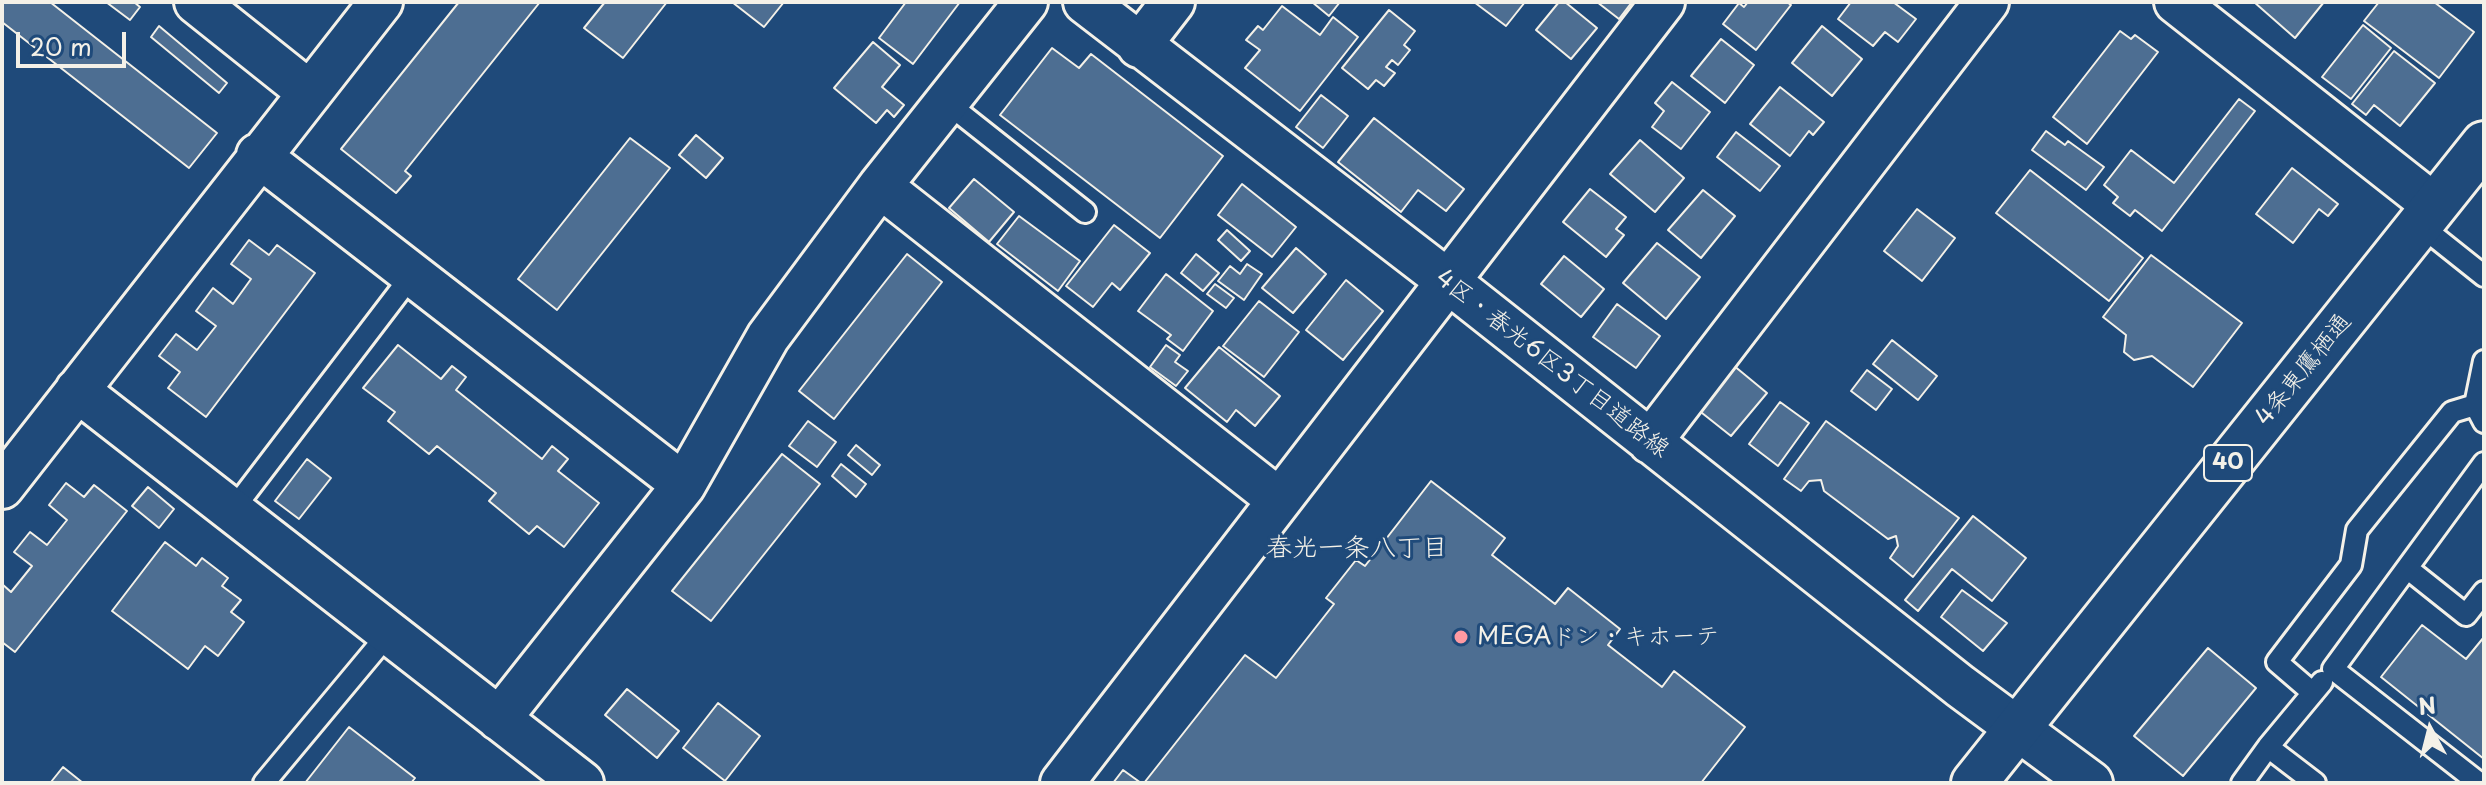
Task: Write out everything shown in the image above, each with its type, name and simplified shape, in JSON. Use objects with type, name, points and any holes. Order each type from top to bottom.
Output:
[{"type":"highway","name":"4条東鷹栖通","points":[[1974,783],[2484,144]]},
{"type":"street","points":[[196,2],[310,93]]},
{"type":"street","points":[[2,487],[258,155],[381,2]]},
{"type":"street","points":[[499,719],[684,485],[768,337],[880,186],[1026,2]]},
{"type":"street","name":"4区・春光6区3丁目道路線","points":[[1085,2],[2091,783]]},
{"type":"street","points":[[1139,46],[1173,2]]},
{"type":"street","points":[[1062,783],[1663,2]]},
{"type":"street","points":[[1650,442],[1987,2]]},
{"type":"street","points":[[2176,2],[2428,215]]},
{"type":"street","points":[[258,155],[684,485]]},
{"type":"street","points":[[880,186],[1279,500]]},
{"type":"street","points":[[77,390],[582,783]]},
{"type":"lane","points":[[946,102],[1085,212]]},
{"type":"lane","points":[[2428,215],[2484,276]]},
{"type":"lane","points":[[232,511],[412,275]]},
{"type":"lane","points":[[2313,693],[2277,662],[2351,565],[2357,530],[2452,412],[2480,413],[2484,361]]},
{"type":"lane","points":[[2242,783],[2333,669],[2484,463]]},
{"type":"lane","points":[[2407,568],[2466,615],[2484,592]]},
{"type":"lane","points":[[264,783],[389,633]]},
{"type":"lane","points":[[2333,669],[2479,783]]},
{"type":"lane","points":[[2268,747],[2315,783]]},
{"type":"building","points":[[2,2],[50,2],[217,133],[189,168],[2,22]]},
{"type":"building","points":[[106,2],[134,2],[140,7],[130,20]]},
{"type":"building","points":[[459,2],[540,2],[405,171],[411,176],[396,193],[341,149]]},
{"type":"building","points":[[605,2],[667,2],[623,58],[584,28]]},
{"type":"building","points":[[732,2],[784,2],[764,27]]},
{"type":"building","points":[[906,2],[960,2],[913,64],[879,38]]},
{"type":"building","points":[[1312,2],[1340,2],[1329,16]]},
{"type":"building","points":[[1474,2],[1525,2],[1506,26]]},
{"type":"building","points":[[1559,2],[1565,2],[1597,28],[1571,59],[1536,30]]},
{"type":"building","points":[[1597,2],[1632,2],[1619,19]]},
{"type":"building","points":[[1748,2],[1787,2],[1791,5],[1756,50],[1723,24],[1739,3],[1744,7]]},
{"type":"building","points":[[1851,2],[1893,2],[1916,19],[1898,42],[1885,32],[1873,46],[1838,19]]},
{"type":"building","points":[[2254,2],[2324,2],[2295,38]]},
{"type":"building","points":[[2379,2],[2434,2],[2474,32],[2439,78],[2364,21]]},
{"type":"building","points":[[1282,6],[1320,35],[1333,17],[1358,37],[1300,111],[1245,68],[1260,50],[1246,40],[1258,26],[1263,30]]},
{"type":"building","points":[[1389,10],[1415,31],[1404,45],[1410,50],[1398,65],[1392,60],[1386,67],[1395,73],[1384,86],[1376,80],[1368,89],[1342,68]]},
{"type":"building","points":[[2363,25],[2391,48],[2351,99],[2322,77]]},
{"type":"building","points":[[159,26],[227,83],[219,93],[151,37]]},
{"type":"building","points":[[1822,26],[1862,59],[1832,96],[1792,63]]},
{"type":"building","points":[[2120,31],[2131,39],[2135,35],[2158,52],[2087,144],[2053,117]]},
{"type":"building","points":[[1721,39],[1754,65],[1725,103],[1691,76]]},
{"type":"building","points":[[873,42],[900,65],[882,87],[904,105],[894,117],[887,110],[876,123],[834,88]]},
{"type":"building","points":[[1052,48],[1079,68],[1091,54],[1223,156],[1160,238],[1000,115]]},
{"type":"building","points":[[2394,51],[2435,83],[2400,126],[2374,105],[2366,115],[2352,104]]},
{"type":"building","points":[[1672,82],[1710,112],[1681,149],[1652,127],[1664,111],[1655,103]]},
{"type":"building","points":[[1780,87],[1824,122],[1813,135],[1809,131],[1790,156],[1750,124]]},
{"type":"building","points":[[1321,95],[1348,116],[1323,148],[1296,127]]},
{"type":"building","points":[[2239,99],[2255,111],[2162,231],[2135,210],[2130,216],[2113,203],[2118,197],[2104,185],[2131,150],[2174,183]]},
{"type":"building","points":[[1374,118],[1464,189],[1446,211],[1418,190],[1401,212],[1338,162]]},
{"type":"building","points":[[2046,131],[2065,145],[2068,141],[2104,167],[2086,190],[2032,150]]},
{"type":"building","points":[[1736,132],[1780,166],[1760,191],[1717,157]]},
{"type":"building","points":[[696,135],[723,158],[706,178],[679,155]]},
{"type":"building","points":[[630,138],[670,168],[557,310],[518,279]]},
{"type":"building","points":[[1640,140],[1684,178],[1655,212],[1610,174]]},
{"type":"building","points":[[2292,168],[2338,204],[2328,216],[2319,209],[2293,243],[2256,214]]},
{"type":"building","points":[[2030,170],[2143,258],[2109,301],[1996,213]]},
{"type":"building","points":[[974,179],[1014,212],[989,242],[949,208]]},
{"type":"building","points":[[1242,184],[1296,227],[1272,257],[1218,215]]},
{"type":"building","points":[[1590,189],[1626,217],[1616,229],[1624,235],[1606,257],[1563,222]]},
{"type":"building","points":[[1703,190],[1735,216],[1701,258],[1668,230]]},
{"type":"building","points":[[1917,209],[1955,238],[1922,281],[1884,251]]},
{"type":"building","points":[[1019,216],[1080,261],[1058,291],[997,244]]},
{"type":"building","points":[[1114,225],[1150,253],[1120,290],[1112,283],[1093,307],[1066,286]]},
{"type":"building","points":[[1227,230],[1250,251],[1241,261],[1218,240]]},
{"type":"building","points":[[249,240],[269,255],[277,245],[315,273],[206,417],[168,388],[180,372],[159,356],[176,334],[197,350],[216,326],[196,311],[213,288],[233,304],[251,279],[231,264]]},
{"type":"building","points":[[1657,243],[1700,277],[1666,319],[1623,283]]},
{"type":"building","points":[[1296,248],[1326,274],[1293,313],[1262,288]]},
{"type":"building","points":[[907,254],[942,282],[834,419],[799,391]]},
{"type":"building","points":[[1196,254],[1219,273],[1203,291],[1181,273]]},
{"type":"building","points":[[2151,255],[2242,323],[2193,387],[2152,356],[2134,360],[2124,352],[2126,335],[2103,317]]},
{"type":"building","points":[[1564,256],[1604,289],[1581,317],[1541,284]]},
{"type":"building","points":[[1247,264],[1262,274],[1244,300],[1218,281],[1230,266],[1240,274]]},
{"type":"building","points":[[1166,274],[1213,311],[1183,351],[1167,339],[1171,335],[1138,311]]},
{"type":"building","points":[[1346,280],[1383,311],[1343,360],[1306,330]]},
{"type":"building","points":[[1215,284],[1234,298],[1226,308],[1207,294]]},
{"type":"building","points":[[1259,301],[1299,332],[1264,377],[1223,346]]},
{"type":"building","points":[[1617,304],[1660,336],[1636,368],[1593,337]]},
{"type":"building","points":[[1892,340],[1937,376],[1918,400],[1873,364]]},
{"type":"building","points":[[398,345],[441,379],[452,366],[466,377],[456,390],[542,459],[552,446],[568,459],[558,471],[599,503],[564,547],[537,526],[529,534],[489,501],[496,493],[437,446],[429,454],[388,421],[395,412],[363,388]]},
{"type":"building","points":[[1166,345],[1180,355],[1175,362],[1188,371],[1176,386],[1150,367]]},
{"type":"building","points":[[1219,347],[1280,396],[1255,426],[1236,410],[1227,422],[1185,388]]},
{"type":"building","points":[[1733,365],[1767,393],[1731,436],[1697,409]]},
{"type":"building","points":[[1867,370],[1892,389],[1876,410],[1851,391]]},
{"type":"building","points":[[1780,402],[1809,423],[1778,466],[1749,444]]},
{"type":"building","points":[[808,421],[836,442],[817,467],[789,446]]},
{"type":"building","points":[[1826,421],[1959,518],[1913,577],[1890,558],[1898,546],[1896,536],[1888,539],[1824,491],[1821,480],[1809,481],[1801,491],[1784,479]]},
{"type":"building","points":[[856,445],[880,465],[872,475],[848,455]]},
{"type":"building","points":[[782,454],[820,484],[711,621],[672,591]]},
{"type":"building","points":[[307,459],[331,478],[299,519],[275,501]]},
{"type":"building","points":[[841,464],[866,484],[856,497],[832,476]]},
{"type":"building","name":"MEGAドン・キホーテ","points":[[1431,481],[1505,538],[1492,555],[1555,604],[1568,588],[1620,629],[1608,645],[1662,687],[1674,671],[1745,727],[1701,783],[1144,783],[1245,655],[1276,678],[1334,604],[1326,598],[1356,560],[1365,566]]},
{"type":"building","points":[[66,483],[84,497],[94,485],[127,511],[15,652],[2,642],[2,584],[11,592],[32,566],[14,552],[30,532],[47,545],[67,520],[49,505]]},
{"type":"building","points":[[148,487],[174,509],[159,528],[132,506]]},
{"type":"building","points":[[1973,516],[2026,558],[1992,601],[1952,569],[1918,611],[1905,600]]},
{"type":"building","points":[[165,542],[196,566],[202,558],[228,578],[222,586],[241,600],[231,612],[244,622],[218,656],[205,646],[188,669],[112,611]]},
{"type":"building","points":[[1962,590],[2007,623],[1983,651],[1941,617]]},
{"type":"building","points":[[2422,625],[2466,659],[2484,637],[2484,759],[2381,677]]},
{"type":"building","points":[[2208,648],[2256,688],[2183,776],[2134,736]]},
{"type":"building","points":[[627,689],[679,731],[657,758],[605,715]]},
{"type":"building","points":[[718,703],[760,736],[725,781],[683,748]]},
{"type":"building","points":[[349,727],[415,778],[411,783],[305,783]]},
{"type":"building","points":[[63,767],[83,783],[51,782]]},
{"type":"building","points":[[1123,770],[1141,783],[1113,783]]},
{"type":"place","name":"MEGAドン・キホーテ","points":[[1461,637]]},
{"type":"district","name":"春光一条八丁目","points":[[1357,549]]}]
